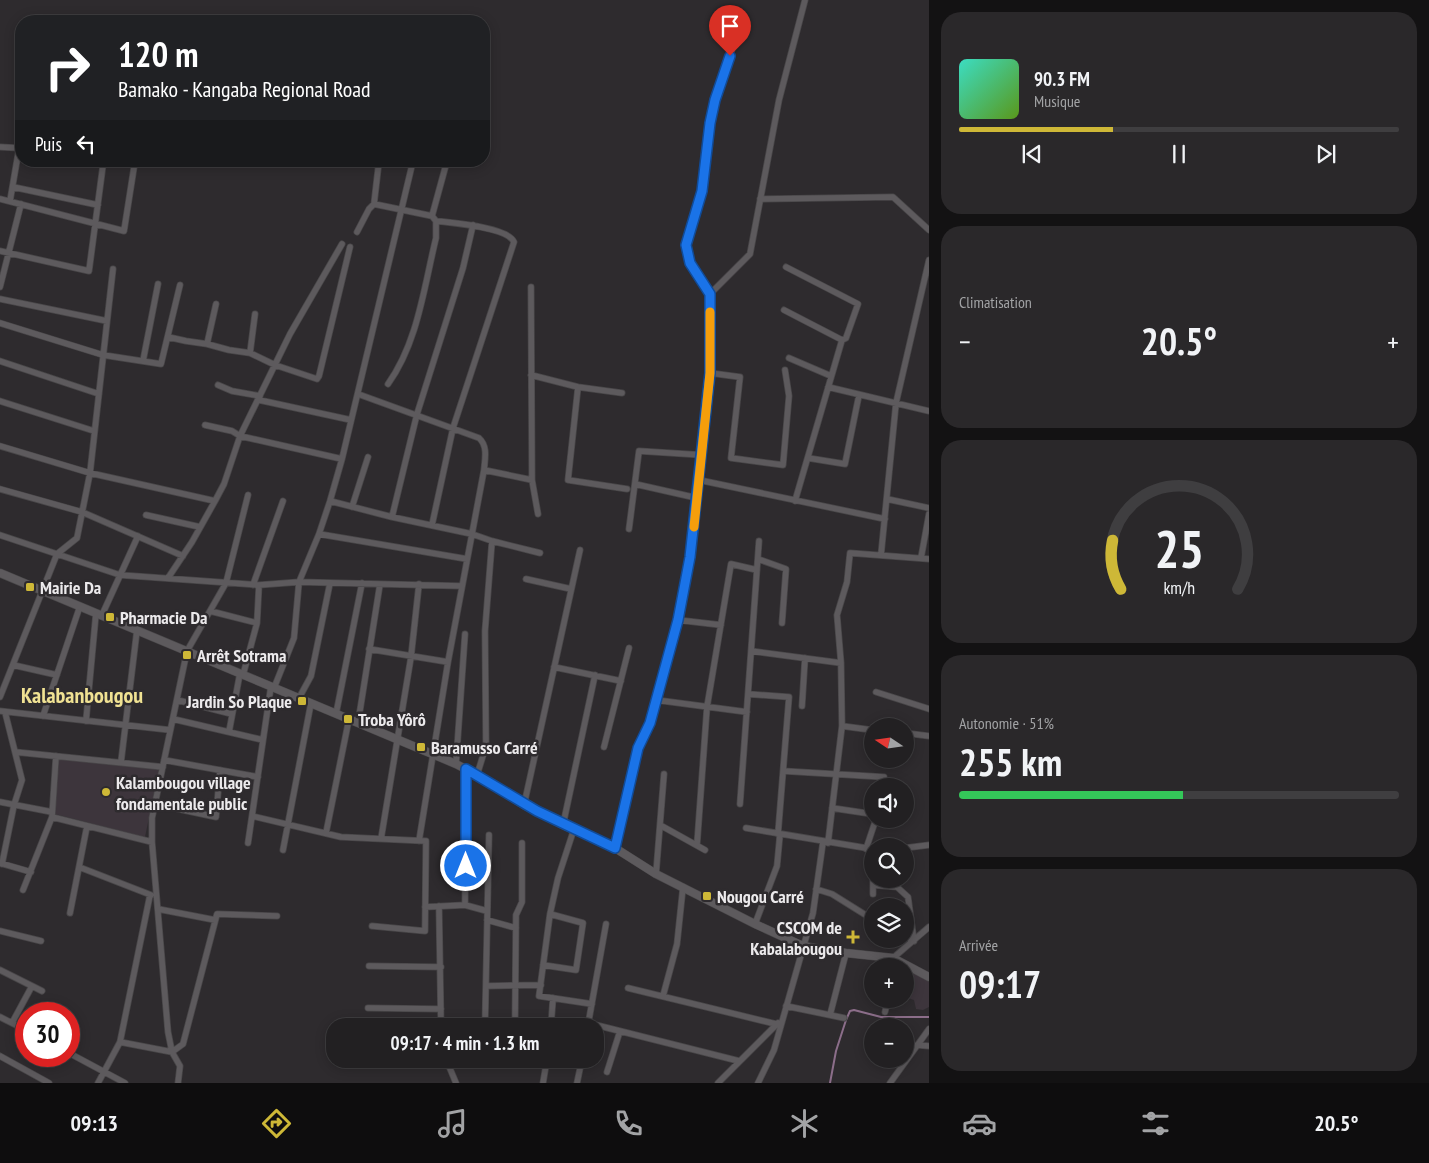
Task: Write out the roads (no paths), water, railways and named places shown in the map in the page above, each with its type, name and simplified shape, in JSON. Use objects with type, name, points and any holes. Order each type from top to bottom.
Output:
[{"type":"street","points":[[710,294],[750,254],[778,100],[805,0]]},
{"type":"street","points":[[615,848],[638,748],[650,723],[678,620],[690,557],[710,373],[710,294],[690,263],[686,245],[702,191],[710,123],[715,100],[741,17]]},
{"type":"street","points":[[0,147],[15,148]]},
{"type":"street","points":[[10,201],[16,167]]},
{"type":"street","points":[[0,251],[89,271],[103,167]]},
{"type":"street","points":[[0,199],[124,230],[134,167]]},
{"type":"street","points":[[357,232],[369,209],[374,204],[378,167]]},
{"type":"street","points":[[248,843],[272,687],[294,638],[298,582],[319,534],[342,459],[411,167]]},
{"type":"street","points":[[388,384],[399,369],[412,339],[436,238],[434,219],[446,167]]},
{"type":"street","points":[[13,187],[98,205]]},
{"type":"street","points":[[760,199],[893,197],[929,230]]},
{"type":"street","points":[[0,287],[22,204]]},
{"type":"street","points":[[374,204],[434,219],[473,225],[511,237],[514,242],[453,428],[432,525]]},
{"type":"street","points":[[392,517],[417,414],[463,268],[473,225]]},
{"type":"street","points":[[168,578],[200,528],[224,484],[240,436],[298,318],[342,244]]},
{"type":"street","points":[[168,336],[250,353],[275,365],[317,379],[320,376],[350,247]]},
{"type":"street","points":[[881,555],[896,403],[929,260]]},
{"type":"street","points":[[786,267],[858,304],[846,338],[842,340],[795,500]]},
{"type":"street","points":[[0,697],[57,554],[77,538],[90,472],[113,269]]},
{"type":"street","points":[[143,361],[158,284]]},
{"type":"street","points":[[0,323],[103,355],[162,364],[180,285]]},
{"type":"street","points":[[531,287],[532,480],[538,514]]},
{"type":"street","points":[[0,299],[107,321]]},
{"type":"street","points":[[207,344],[216,304]]},
{"type":"street","points":[[784,310],[842,340]]},
{"type":"street","points":[[250,353],[255,314]]},
{"type":"street","points":[[789,358],[831,376]]},
{"type":"street","points":[[0,361],[99,394]]},
{"type":"street","points":[[710,373],[740,377],[731,458],[783,465],[789,396],[785,370]]},
{"type":"street","points":[[531,375],[578,387],[622,393]]},
{"type":"street","points":[[218,385],[232,391],[351,420]]},
{"type":"street","points":[[578,387],[568,480],[627,489]]},
{"type":"street","points":[[828,387],[929,411]]},
{"type":"street","points":[[358,394],[479,438],[484,442],[486,449],[484,470],[448,662],[419,841]]},
{"type":"street","points":[[808,458],[845,464],[859,395]]},
{"type":"street","points":[[0,401],[94,431]]},
{"type":"street","points":[[205,425],[240,436],[342,459]]},
{"type":"street","points":[[0,446],[90,472],[215,501]]},
{"type":"street","points":[[629,529],[639,451],[702,456]]},
{"type":"street","points":[[352,507],[368,457]]},
{"type":"street","points":[[484,470],[532,480]]},
{"type":"street","points":[[698,480],[885,519]]},
{"type":"street","points":[[635,484],[697,498]]},
{"type":"street","points":[[0,489],[82,512],[183,556]]},
{"type":"street","points":[[178,1083],[180,1066],[172,1052],[168,1032],[152,842],[152,818],[187,651],[226,583],[248,495]]},
{"type":"street","points":[[887,499],[929,508]]},
{"type":"street","points":[[229,732],[242,674],[257,623],[256,585],[283,501]]},
{"type":"street","points":[[330,501],[392,517],[472,534],[540,553]]},
{"type":"street","points":[[921,558],[929,514]]},
{"type":"street","points":[[146,515],[200,528]]},
{"type":"street","points":[[319,534],[467,559]]},
{"type":"street","points":[[0,535],[120,575],[256,585],[330,582],[462,586]]},
{"type":"street","points":[[86,721],[99,614],[138,536]]},
{"type":"street","points":[[477,775],[486,746],[485,631],[492,541]]},
{"type":"street","points":[[740,804],[759,541]]},
{"type":"street","points":[[524,804],[580,550]]},
{"type":"street","points":[[758,1083],[774,1050],[779,1023],[786,1006],[812,913],[832,808],[842,726],[841,663],[837,615],[847,582],[850,553],[929,559]]},
{"type":"street","points":[[758,559],[786,569],[782,623]]},
{"type":"street","points":[[697,845],[707,707],[731,564],[757,570]]},
{"type":"street","points":[[0,572],[456,764],[562,825],[615,848],[656,874],[803,946],[877,958]]},
{"type":"street","points":[[526,579],[571,589]]},
{"type":"street","points":[[298,698],[311,676],[330,582]]},
{"type":"street","points":[[336,714],[362,584]]},
{"type":"street","points":[[358,723],[380,584]]},
{"type":"street","points":[[381,839],[410,657],[419,584]]},
{"type":"street","points":[[43,716],[80,606]]},
{"type":"street","points":[[210,611],[257,623]]},
{"type":"street","points":[[678,620],[721,625]]},
{"type":"street","points":[[121,762],[137,630]]},
{"type":"street","points":[[456,764],[465,634]]},
{"type":"street","points":[[604,747],[629,648]]},
{"type":"street","points":[[369,649],[448,662]]},
{"type":"street","points":[[751,651],[841,663]]},
{"type":"street","points":[[802,706],[805,658]]},
{"type":"street","points":[[13,665],[56,675]]},
{"type":"street","points":[[554,667],[621,681]]},
{"type":"street","points":[[562,825],[595,676]]},
{"type":"street","points":[[876,692],[929,709]]},
{"type":"street","points":[[748,694],[789,697],[777,866],[755,924]]},
{"type":"street","points":[[177,700],[232,714]]},
{"type":"street","points":[[656,700],[747,712]]},
{"type":"street","points":[[283,850],[311,703]]},
{"type":"street","points":[[30,872],[1,863],[14,805],[22,780],[3,712],[170,730]]},
{"type":"street","points":[[173,719],[263,740]]},
{"type":"street","points":[[326,833],[349,719]]},
{"type":"street","points":[[842,726],[864,729]]},
{"type":"street","points":[[914,734],[929,736]]},
{"type":"street","points":[[15,752],[121,762],[163,763],[258,777]]},
{"type":"street","points":[[23,890],[52,815],[56,756]]},
{"type":"street","points":[[466,769],[466,905]]},
{"type":"street","points":[[155,804],[216,817],[220,770]]},
{"type":"street","points":[[783,771],[884,778]]},
{"type":"street","points":[[656,874],[664,774]]},
{"type":"street","points":[[0,802],[152,842]]},
{"type":"street","points":[[832,808],[864,813]]},
{"type":"street","points":[[252,816],[341,837],[426,841],[425,930],[372,926]]},
{"type":"street","points":[[660,825],[705,850]]},
{"type":"street","points":[[70,913],[87,826]]},
{"type":"street","points":[[746,828],[864,848]]},
{"type":"street","points":[[574,829],[558,878],[550,914],[539,996],[592,1004]]},
{"type":"street","points":[[485,1018],[489,835]]},
{"type":"street","points":[[515,1018],[516,915],[522,902],[522,843]]},
{"type":"street","points":[[914,847],[929,845]]},
{"type":"street","points":[[79,867],[157,898]]},
{"type":"street","points":[[663,996],[677,944],[683,887]]},
{"type":"street","points":[[873,888],[873,894]]},
{"type":"street","points":[[898,888],[908,898]]},
{"type":"street","points":[[816,889],[832,894],[864,913]]},
{"type":"street","points":[[98,1083],[120,1042],[150,895]]},
{"type":"street","points":[[425,907],[466,905],[487,911]]},
{"type":"street","points":[[440,906],[442,1018]]},
{"type":"street","points":[[158,909],[215,920]]},
{"type":"street","points":[[120,1042],[172,1052],[184,1044],[217,914],[277,916]]},
{"type":"street","points":[[543,965],[576,970],[583,923],[550,914]]},
{"type":"street","points":[[487,920],[516,928]]},
{"type":"street","points":[[589,1018],[606,924]]},
{"type":"street","points":[[914,941],[929,927]]},
{"type":"street","points":[[0,931],[41,941]]},
{"type":"street","points":[[898,958],[907,948]]},
{"type":"street","points":[[830,1015],[846,953]]},
{"type":"street","points":[[369,966],[440,968]]},
{"type":"street","points":[[914,969],[929,976]]},
{"type":"street","points":[[0,970],[42,991]]},
{"type":"street","points":[[486,986],[540,985]]},
{"type":"street","points":[[12,1023],[32,986]]},
{"type":"street","points":[[628,988],[779,1023]]},
{"type":"street","points":[[551,1018],[553,998]]},
{"type":"street","points":[[786,1006],[844,1018]]},
{"type":"street","points":[[368,1008],[441,1009]]},
{"type":"street","points":[[884,1012],[885,1008]]},
{"type":"street","points":[[0,1017],[15,1024]]},
{"type":"street","points":[[718,1083],[779,1023]]},
{"type":"street","points":[[604,1027],[739,1061]]},
{"type":"street","points":[[890,1083],[929,1029]]},
{"type":"street","points":[[607,1072],[620,1030]]},
{"type":"street","points":[[917,1045],[929,1046]]},
{"type":"street","points":[[0,1056],[49,1083]]},
{"type":"street","points":[[80,1059],[125,1083]]},
{"type":"street","points":[[450,1068],[456,1083]]},
{"type":"street","points":[[543,1083],[546,1068]]},
{"type":"street","points":[[578,1083],[580,1068]]},
{"type":"waterway","points":[[830,1083],[836,1051],[850,1011],[854,1010],[881,1017],[929,1017]]},
{"type":"place","name":"Mairie Da","points":[[30,587]]},
{"type":"place","name":"Pharmacie Da","points":[[110,617]]},
{"type":"place","name":"Arrêt Sotrama","points":[[187,655]]},
{"type":"place","name":"Jardin So Plaque","points":[[302,701]]},
{"type":"place","name":"Troba Yôrô","points":[[348,719]]},
{"type":"place","name":"Baramusso Carré","points":[[421,747]]},
{"type":"place","name":"Kalambougou village fondamentale public","points":[[106,792]]},
{"type":"place","name":"Nougou Carré","points":[[707,896]]},
{"type":"place","name":"CSCOM de Kabalabougou","points":[[853,937]]},
{"type":"district","name":"Kalabanbougou","points":[[82,695]]}]
